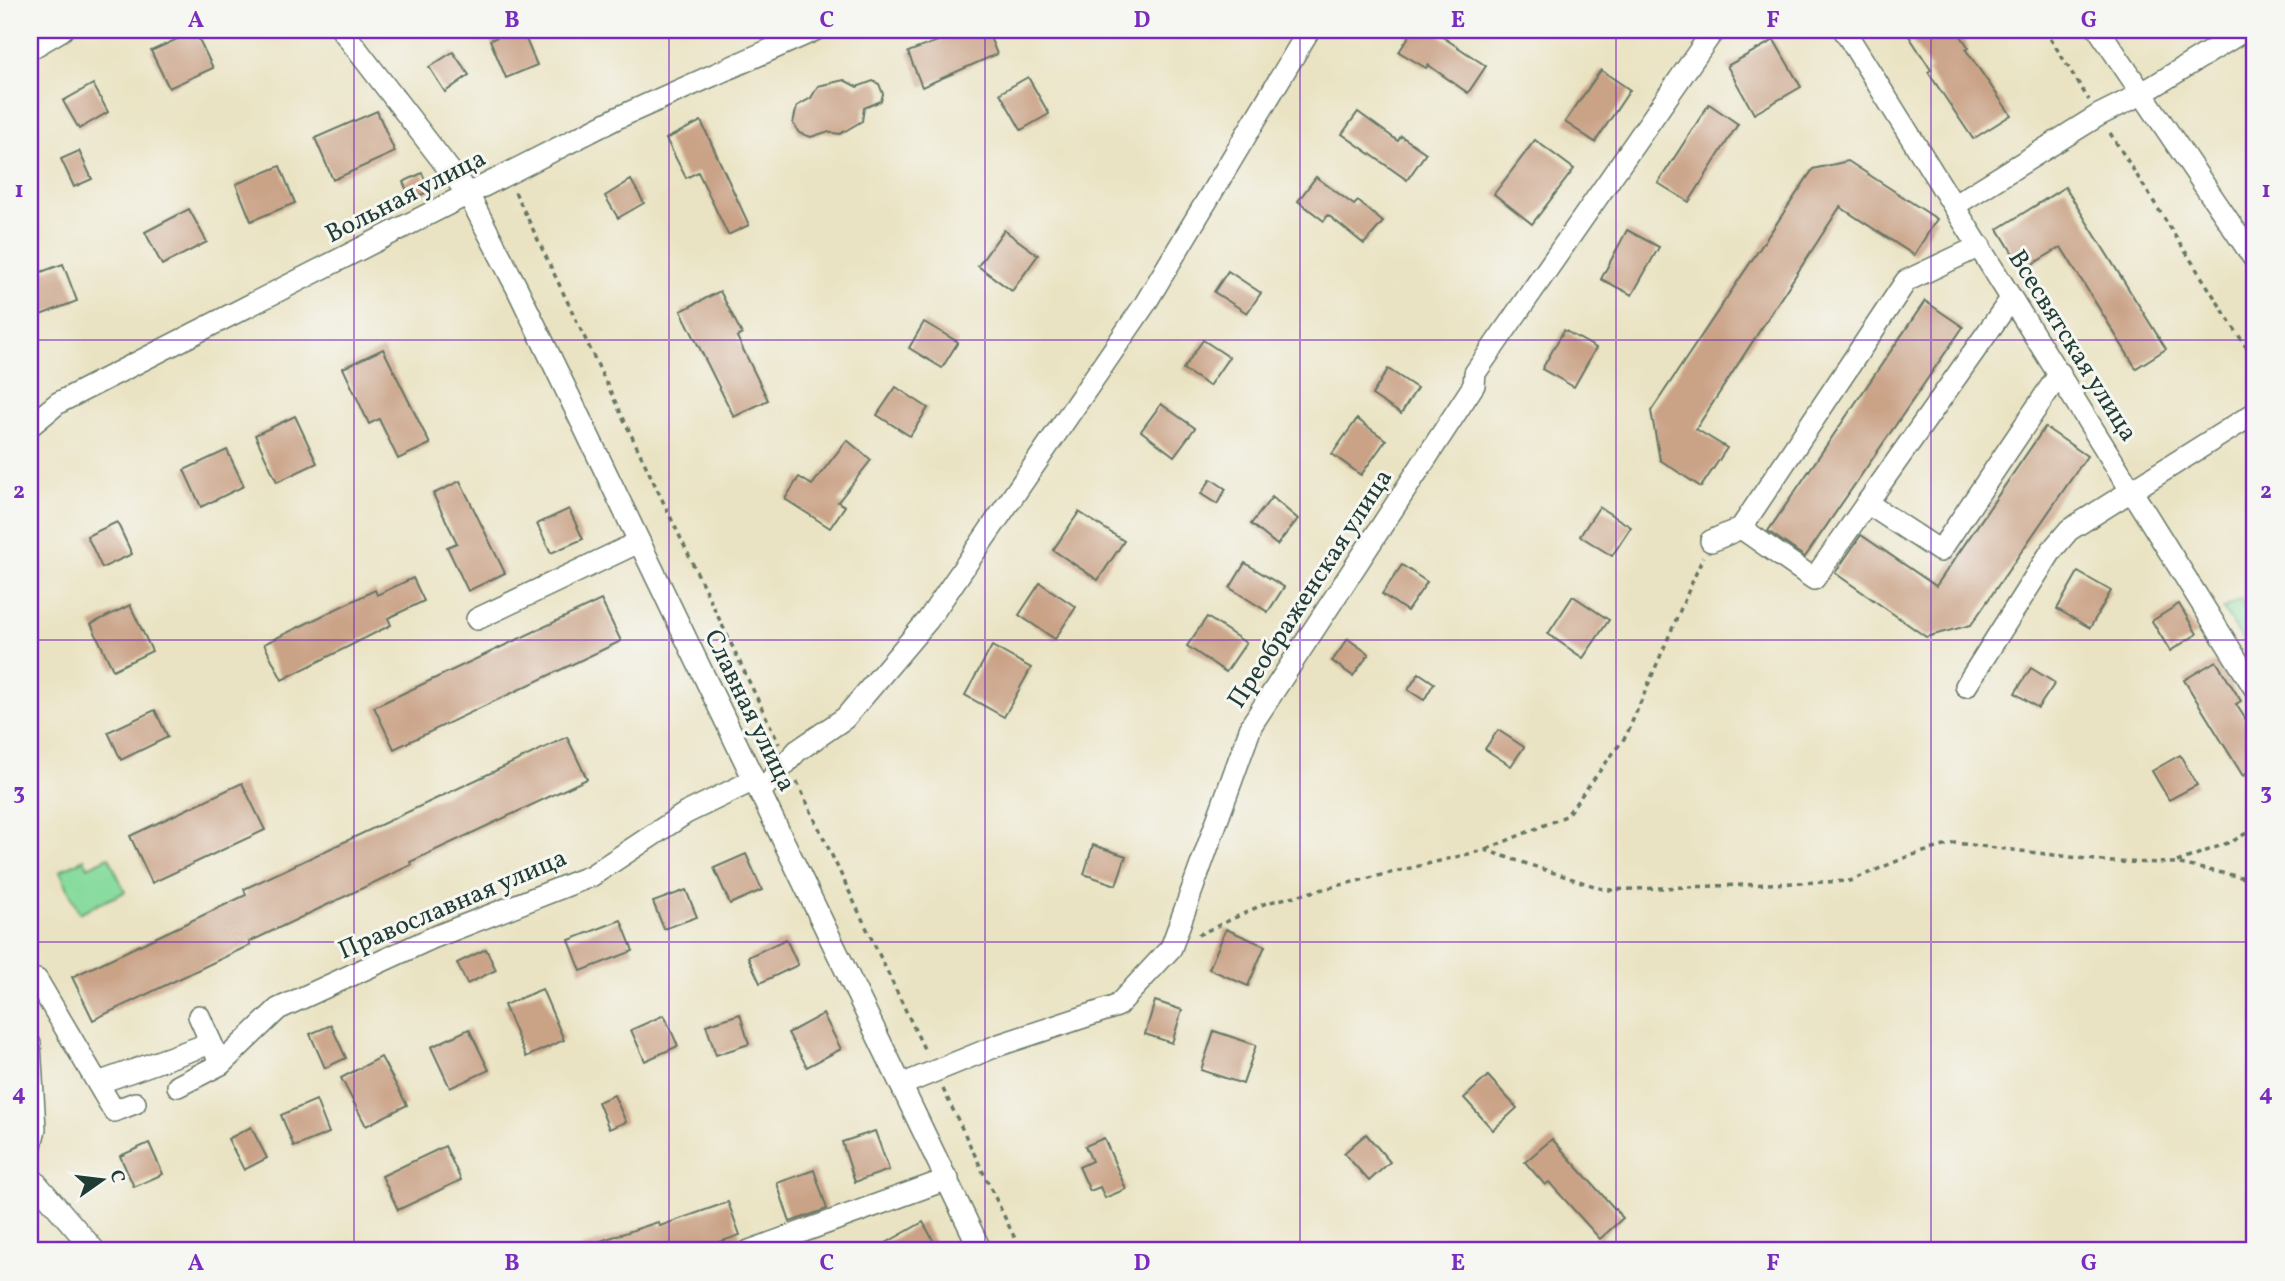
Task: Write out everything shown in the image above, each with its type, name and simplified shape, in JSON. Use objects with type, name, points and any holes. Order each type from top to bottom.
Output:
[{"type":"street","points":[[30,49],[62,30]]},
{"type":"street","name":"Славная улица","points":[[342,30],[468,194],[981,1251]]},
{"type":"street","name":"Вольная улица","points":[[30,426],[58,403],[617,118],[815,30]]},
{"type":"street","points":[[757,786],[797,751],[845,718],[928,620],[1144,304],[1309,30]]},
{"type":"street","name":"Преображенская улица","points":[[901,1085],[999,1045],[1117,1006],[1171,948],[1252,724],[1474,385],[1475,373],[1711,34],[1717,30]]},
{"type":"street","name":"Всесвятская улица","points":[[1844,30],[2255,689]]},
{"type":"street","points":[[2099,30],[2255,260]]},
{"type":"street","points":[[1955,205],[2099,114],[2141,94],[2245,30]]},
{"type":"street","points":[[1711,541],[1741,528],[1906,281],[1980,246]]},
{"type":"street","points":[[1741,528],[1814,579],[2011,299]]},
{"type":"street","points":[[1867,503],[1940,551],[2060,373]]},
{"type":"street","points":[[1966,686],[2061,538],[2255,413]]},
{"type":"street","points":[[477,619],[639,542]]},
{"type":"street","name":"Православная улица","points":[[178,1086],[221,1064],[278,1009],[432,938],[591,876],[686,813],[757,786]]},
{"type":"street","points":[[37,980],[114,1111],[135,1103]]},
{"type":"street","points":[[199,1016],[221,1064]]},
{"type":"street","points":[[98,1083],[211,1043]]},
{"type":"street","points":[[30,1044],[35,1129],[30,1149]]},
{"type":"street","points":[[30,1175],[95,1251]]},
{"type":"street","points":[[748,1251],[948,1179]]},
{"type":"path","points":[[2045,30],[2255,362]]},
{"type":"path","points":[[506,174],[1021,1251]]},
{"type":"path","points":[[1171,948],[1266,903],[1485,850],[1566,816],[1626,736],[1711,541]]},
{"type":"path","points":[[2175,863],[2233,841],[2255,828]]},
{"type":"path","points":[[1485,850],[1606,890],[1850,881],[1909,856],[1955,843],[2112,862],[2175,863],[2255,880]]},
{"type":"green space","points":[[2240,599],[2255,623],[2253,656],[2223,609]]},
{"type":"green space","points":[[109,857],[125,892],[79,913],[60,871],[84,859],[88,867]]},
{"type":"building","points":[[514,30],[522,30],[537,65],[506,78],[490,40]]},
{"type":"building","points":[[967,30],[987,30],[997,54],[922,87],[908,52]]},
{"type":"building","points":[[1413,30],[1432,30],[1486,66],[1468,93],[1428,65],[1426,68],[1399,52]]},
{"type":"building","points":[[1905,30],[1957,30],[1969,48],[1966,50],[2011,115],[1973,139],[1928,72],[1931,70]]},
{"type":"building","points":[[195,31],[213,68],[169,88],[151,51]]},
{"type":"building","points":[[1774,40],[1801,87],[1754,114],[1727,66]]},
{"type":"building","points":[[453,52],[469,75],[445,92],[429,67]]},
{"type":"building","points":[[1601,70],[1630,90],[1595,142],[1565,122]]},
{"type":"building","points":[[1028,77],[1049,114],[1021,130],[1000,93]]},
{"type":"building","points":[[844,80],[857,87],[873,81],[879,84],[883,94],[881,101],[864,108],[862,121],[840,134],[826,132],[811,137],[799,133],[793,123],[797,106],[811,98],[818,86]]},
{"type":"building","points":[[93,84],[108,112],[79,129],[63,101]]},
{"type":"building","points":[[1709,104],[1738,124],[1689,202],[1658,183]]},
{"type":"building","points":[[377,111],[395,152],[333,180],[315,138]]},
{"type":"building","points":[[1358,112],[1398,141],[1401,136],[1426,153],[1407,180],[1342,134]]},
{"type":"building","points":[[701,121],[749,225],[728,235],[698,172],[686,178],[666,139]]},
{"type":"building","points":[[1535,140],[1574,169],[1532,224],[1494,194]]},
{"type":"building","points":[[79,151],[92,179],[74,187],[61,159]]},
{"type":"building","points":[[1848,161],[1937,219],[1914,255],[1840,207],[1696,429],[1727,448],[1701,487],[1660,460],[1651,411],[1813,169]]},
{"type":"building","points":[[280,166],[295,203],[251,221],[236,184]]},
{"type":"building","points":[[422,173],[430,191],[411,199],[403,182]]},
{"type":"building","points":[[1316,177],[1354,205],[1358,201],[1383,222],[1364,244],[1328,215],[1324,221],[1298,201]]},
{"type":"building","points":[[631,180],[644,203],[618,218],[605,196]]},
{"type":"building","points":[[2065,187],[2166,349],[2136,368],[2061,247],[2023,270],[1998,229]]},
{"type":"building","points":[[189,209],[207,242],[162,265],[145,232]]},
{"type":"building","points":[[1004,230],[1038,255],[1012,291],[978,266]]},
{"type":"building","points":[[1627,230],[1659,247],[1632,295],[1601,279]]},
{"type":"building","points":[[63,264],[77,301],[30,319],[30,276]]},
{"type":"building","points":[[1228,271],[1261,293],[1247,313],[1214,292]]},
{"type":"building","points":[[720,291],[742,334],[737,337],[768,400],[734,417],[681,311]]},
{"type":"building","points":[[1925,301],[1963,327],[1805,557],[1768,531]]},
{"type":"building","points":[[924,322],[958,342],[942,368],[909,348]]},
{"type":"building","points":[[1564,330],[1596,348],[1574,387],[1542,369]]},
{"type":"building","points":[[1203,340],[1229,357],[1209,386],[1183,369]]},
{"type":"building","points":[[383,349],[430,444],[398,459],[379,419],[369,424],[343,368]]},
{"type":"building","points":[[1388,369],[1417,388],[1401,414],[1372,395]]},
{"type":"building","points":[[896,387],[928,408],[910,436],[877,415]]},
{"type":"building","points":[[1161,404],[1195,428],[1174,456],[1141,431]]},
{"type":"building","points":[[295,416],[317,463],[277,482],[255,435]]},
{"type":"building","points":[[1357,419],[1386,440],[1361,475],[1332,454]]},
{"type":"building","points":[[2045,427],[2087,456],[1971,625],[1926,637],[1835,573],[1861,535],[1936,586]]},
{"type":"building","points":[[847,440],[871,460],[838,502],[845,506],[830,528],[785,499],[799,477],[812,485]]},
{"type":"building","points":[[227,450],[244,486],[201,507],[184,470]]},
{"type":"building","points":[[1211,479],[1226,489],[1217,504],[1201,494]]},
{"type":"building","points":[[460,481],[505,573],[468,591],[447,547],[457,543],[433,494]]},
{"type":"building","points":[[1272,497],[1298,519],[1277,545],[1251,524]]},
{"type":"building","points":[[1599,507],[1631,527],[1612,556],[1580,536]]},
{"type":"building","points":[[569,509],[583,539],[551,553],[537,524]]},
{"type":"building","points":[[1079,512],[1124,541],[1098,580],[1053,550]]},
{"type":"building","points":[[117,522],[132,554],[102,568],[87,536]]},
{"type":"building","points":[[1245,563],[1284,587],[1268,612],[1230,588]]},
{"type":"building","points":[[1402,565],[1427,582],[1407,611],[1382,594]]},
{"type":"building","points":[[2078,572],[2111,591],[2090,628],[2057,609]]},
{"type":"building","points":[[413,578],[424,601],[388,618],[391,625],[282,680],[264,644],[375,590],[377,595]]},
{"type":"building","points":[[1040,583],[1076,607],[1055,639],[1019,615]]},
{"type":"building","points":[[1573,596],[1609,620],[1583,658],[1548,634]]},
{"type":"building","points":[[601,600],[621,641],[394,749],[374,707]]},
{"type":"building","points":[[2179,604],[2197,634],[2170,651],[2152,621]]},
{"type":"building","points":[[130,605],[152,651],[113,670],[91,624]]},
{"type":"building","points":[[1207,617],[1246,643],[1226,672],[1187,646]]},
{"type":"building","points":[[1348,639],[1369,654],[1353,676],[1332,661]]},
{"type":"building","points":[[992,646],[1031,668],[1004,717],[965,695]]},
{"type":"building","points":[[2216,661],[2241,701],[2236,704],[2255,734],[2255,768],[2243,776],[2184,680]]},
{"type":"building","points":[[2031,668],[2055,683],[2038,708],[2015,693]]},
{"type":"building","points":[[1419,673],[1434,683],[1424,700],[1408,690]]},
{"type":"building","points":[[155,710],[168,737],[121,760],[108,732]]},
{"type":"building","points":[[1498,730],[1524,747],[1511,766],[1485,749]]},
{"type":"building","points":[[567,737],[587,779],[410,862],[411,865],[93,1020],[72,977],[246,895],[244,889]]},
{"type":"building","points":[[2180,755],[2197,785],[2169,800],[2152,771]]},
{"type":"building","points":[[242,783],[265,830],[152,883],[130,836]]},
{"type":"building","points":[[1093,845],[1126,856],[1116,885],[1084,874]]},
{"type":"building","points":[[746,854],[762,890],[730,904],[714,868]]},
{"type":"building","points":[[686,890],[697,917],[664,929],[653,902]]},
{"type":"building","points":[[621,920],[633,951],[581,971],[569,940]]},
{"type":"building","points":[[1226,929],[1265,946],[1248,986],[1209,969]]},
{"type":"building","points":[[786,939],[798,965],[760,983],[748,957]]},
{"type":"building","points":[[486,949],[496,970],[467,984],[457,963]]},
{"type":"building","points":[[542,989],[564,1040],[526,1057],[504,1005]]},
{"type":"building","points":[[1155,1001],[1182,1010],[1172,1043],[1145,1034]]},
{"type":"building","points":[[740,1014],[749,1044],[716,1055],[706,1025]]},
{"type":"building","points":[[823,1014],[841,1049],[807,1067],[788,1033]]},
{"type":"building","points":[[664,1015],[678,1046],[645,1061],[631,1030]]},
{"type":"building","points":[[331,1025],[346,1058],[325,1068],[310,1034]]},
{"type":"building","points":[[469,1029],[489,1070],[450,1088],[431,1047]]},
{"type":"building","points":[[1214,1031],[1256,1045],[1243,1084],[1201,1070]]},
{"type":"building","points":[[381,1057],[407,1105],[366,1126],[341,1078]]},
{"type":"building","points":[[1488,1076],[1517,1108],[1493,1130],[1464,1098]]},
{"type":"building","points":[[614,1095],[626,1122],[609,1129],[598,1102]]},
{"type":"building","points":[[316,1100],[329,1133],[294,1147],[281,1115]]},
{"type":"building","points":[[251,1127],[267,1158],[244,1170],[228,1139]]},
{"type":"building","points":[[875,1131],[889,1170],[855,1182],[842,1142]]},
{"type":"building","points":[[1366,1134],[1390,1162],[1369,1181],[1344,1153]]},
{"type":"building","points":[[1104,1138],[1126,1189],[1105,1198],[1100,1187],[1090,1191],[1079,1167],[1092,1161],[1085,1146]]},
{"type":"building","points":[[1552,1139],[1623,1218],[1600,1239],[1549,1182],[1545,1185],[1525,1162]]},
{"type":"building","points":[[149,1143],[163,1174],[134,1187],[120,1156]]},
{"type":"building","points":[[445,1146],[461,1180],[398,1210],[382,1176]]},
{"type":"building","points":[[814,1170],[827,1209],[790,1222],[777,1183]]},
{"type":"building","points":[[728,1202],[740,1235],[694,1251],[579,1251],[579,1248],[658,1222],[660,1226]]},
{"type":"building","points":[[923,1222],[939,1251],[872,1251]]}]
